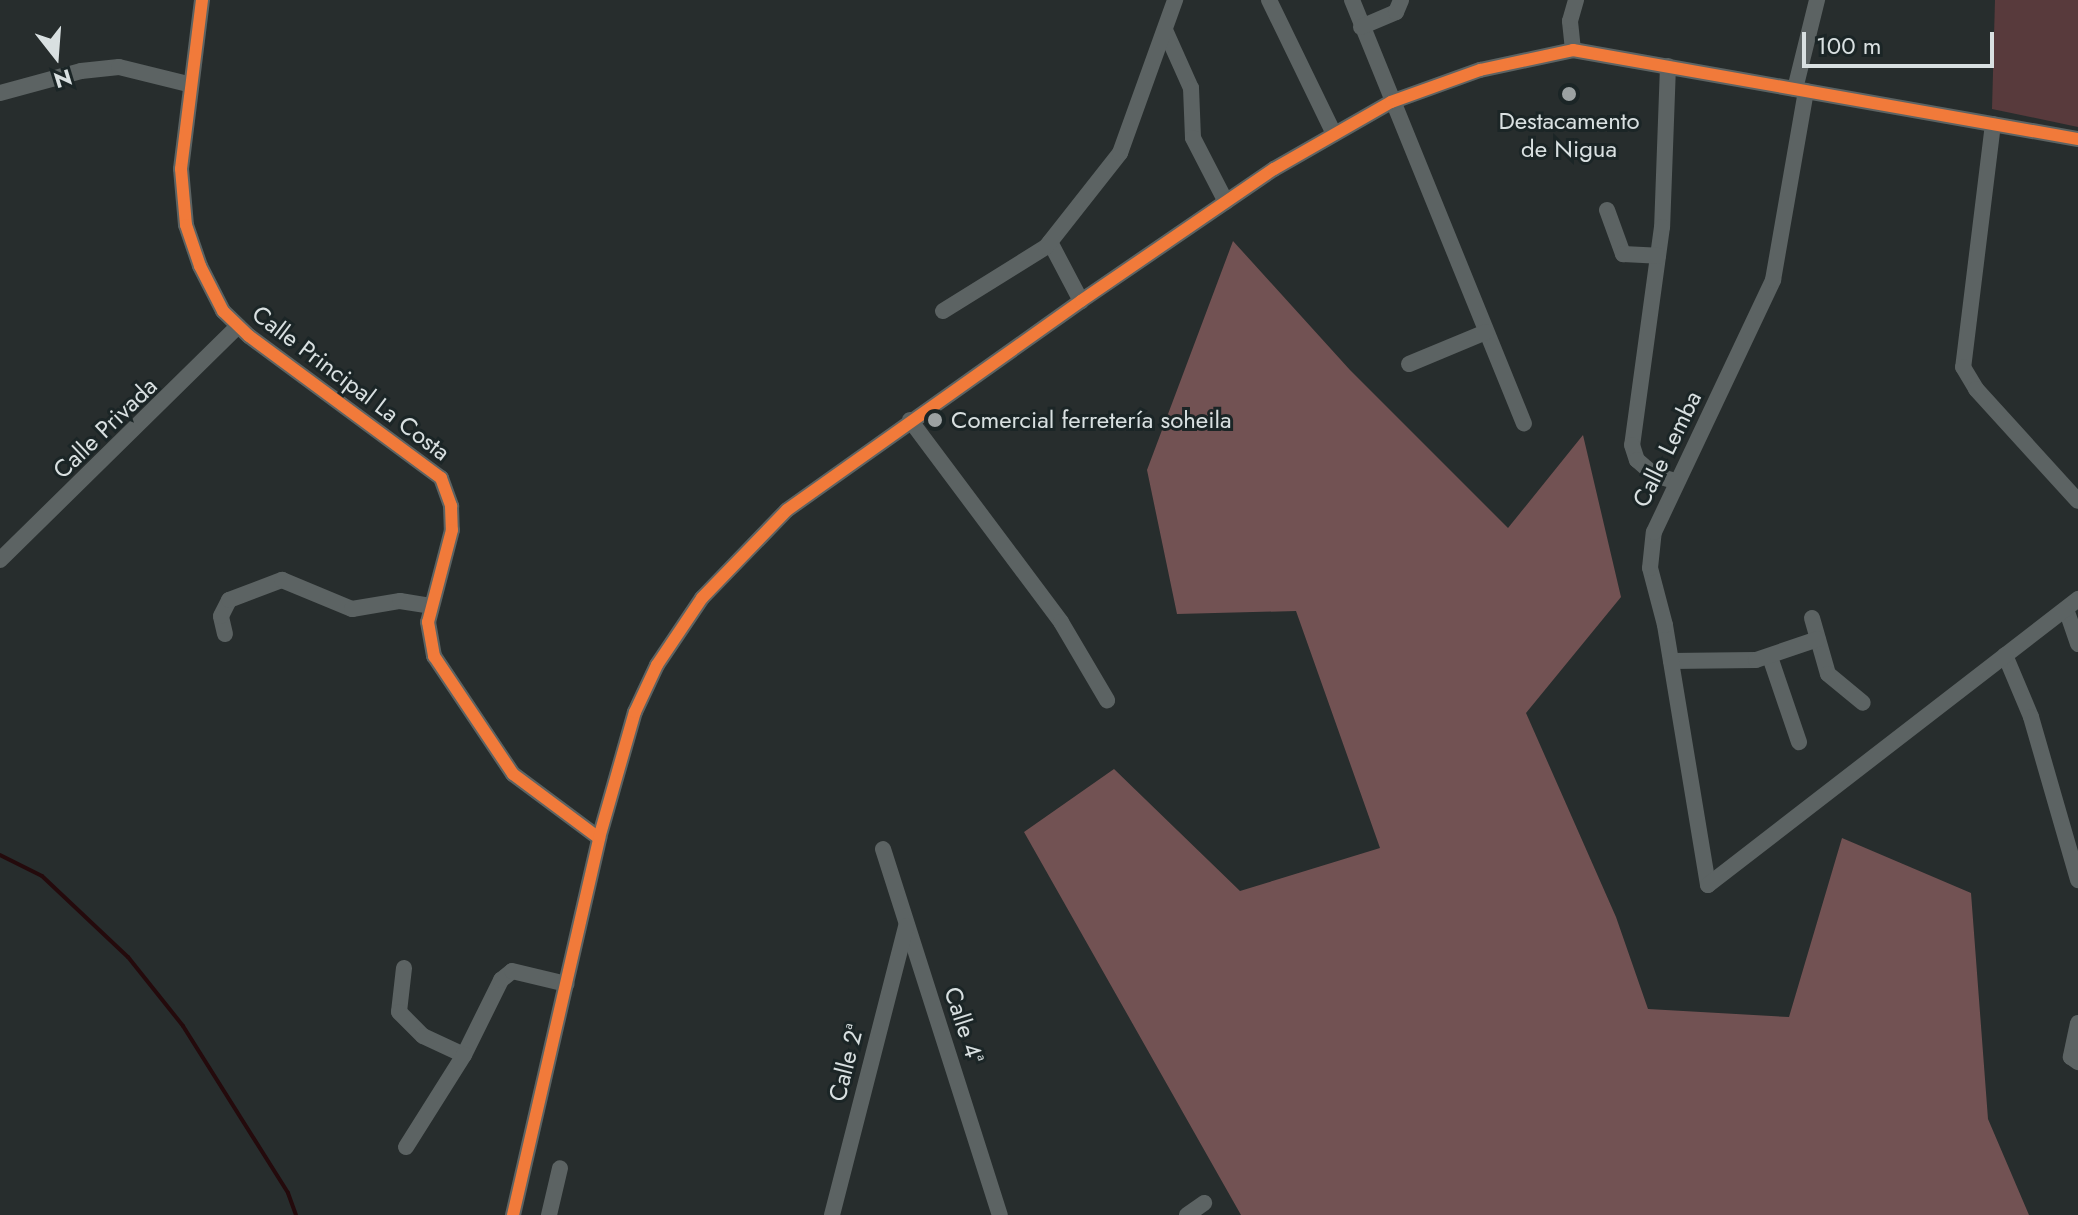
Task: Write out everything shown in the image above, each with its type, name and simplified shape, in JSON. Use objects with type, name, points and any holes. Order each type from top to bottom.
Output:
[{"type":"street","name":"Calle Principal La Costa","points":[[202,0],[188,84],[181,169],[186,225],[223,311],[238,326],[441,478],[451,506],[452,530],[431,606],[434,656],[491,746],[513,774],[599,838]]},
{"type":"street","points":[[943,311],[1050,242],[1120,153],[1175,0]]},
{"type":"street","points":[[1269,0],[1334,134]]},
{"type":"street","points":[[1352,0],[1524,423]]},
{"type":"street","points":[[1361,27],[1396,12],[1401,0]]},
{"type":"street","points":[[1564,0],[1570,18],[1573,50]]},
{"type":"street","points":[[1570,18],[1576,0]]},
{"type":"street","name":"Calle Lemba","points":[[1817,0],[1800,90],[1773,280],[1675,481],[1654,532],[1650,568],[1671,661],[1708,885],[2005,655]]},
{"type":"street","points":[[1165,30],[1191,88],[1193,138],[1226,202]]},
{"type":"street","points":[[513,1215],[599,838],[635,712],[657,665],[702,598],[787,510],[1081,301],[1226,202],[1391,102],[1480,70],[1573,50],[2078,139]]},
{"type":"street","points":[[1668,66],[1658,256],[1632,445],[1637,460],[1654,475],[1675,481]]},
{"type":"street","points":[[0,93],[81,71],[119,67],[188,84]]},
{"type":"street","points":[[1993,124],[1963,367],[1976,389],[2078,501]]},
{"type":"street","points":[[1607,210],[1623,254],[1658,256]]},
{"type":"street","points":[[1050,242],[1081,301]]},
{"type":"street","name":"Calle Privada","points":[[0,560],[238,326]]},
{"type":"street","points":[[1409,364],[1486,332]]},
{"type":"street","points":[[910,420],[1061,622],[1107,700]]},
{"type":"street","points":[[225,634],[221,616],[229,600],[282,580],[352,609],[400,601],[431,606]]},
{"type":"street","points":[[2078,644],[2072,604],[2005,655],[2031,717],[2078,880]]},
{"type":"street","points":[[1812,618],[1828,674],[1863,703]]},
{"type":"street","points":[[1671,661],[1770,657],[1818,639]]},
{"type":"street","points":[[1770,657],[1799,742]]},
{"type":"street","name":"Calle 4ª","points":[[883,849],[1000,1215]]},
{"type":"street","name":"Calle 2ª","points":[[832,1215],[906,924]]},
{"type":"street","points":[[404,968],[399,1012],[423,1036],[464,1055]]},
{"type":"street","points":[[406,1147],[464,1055],[501,980],[512,971],[566,984]]},
{"type":"street","points":[[2078,1023],[2071,1057],[2078,1062]]},
{"type":"street","points":[[549,1215],[560,1168]]},
{"type":"street","points":[[1187,1215],[1204,1203]]},
{"type":"shaded area","points":[[1995,0],[2078,0],[2078,127],[1992,109]]},
{"type":"shaded area","points":[[1233,241],[1350,370],[1508,528],[1583,435],[1621,597],[1526,713],[1616,917],[1648,1009],[1789,1017],[1842,838],[1971,893],[1988,1119],[2029,1215],[1241,1215],[1024,832],[1114,769],[1240,891],[1380,848],[1296,611],[1177,614],[1147,470]]},
{"type":"waterway","points":[[0,855],[42,876],[128,957],[183,1026],[288,1193],[296,1215]]},
{"type":"cycle path","points":[[202,0],[181,169],[186,225],[200,266],[223,311],[249,336],[441,478],[451,506],[452,530],[428,622],[434,656],[513,774],[599,838]]},
{"type":"cycle path","points":[[513,1215],[599,838],[635,712],[657,665],[702,598],[787,510],[1081,301],[1274,169],[1391,102],[1480,70],[1573,50],[2078,139]]},
{"type":"place","name":"Destacamento de Nigua","points":[[1569,94]]},
{"type":"place","name":"Comercial ferretería soheila","points":[[935,420]]}]
